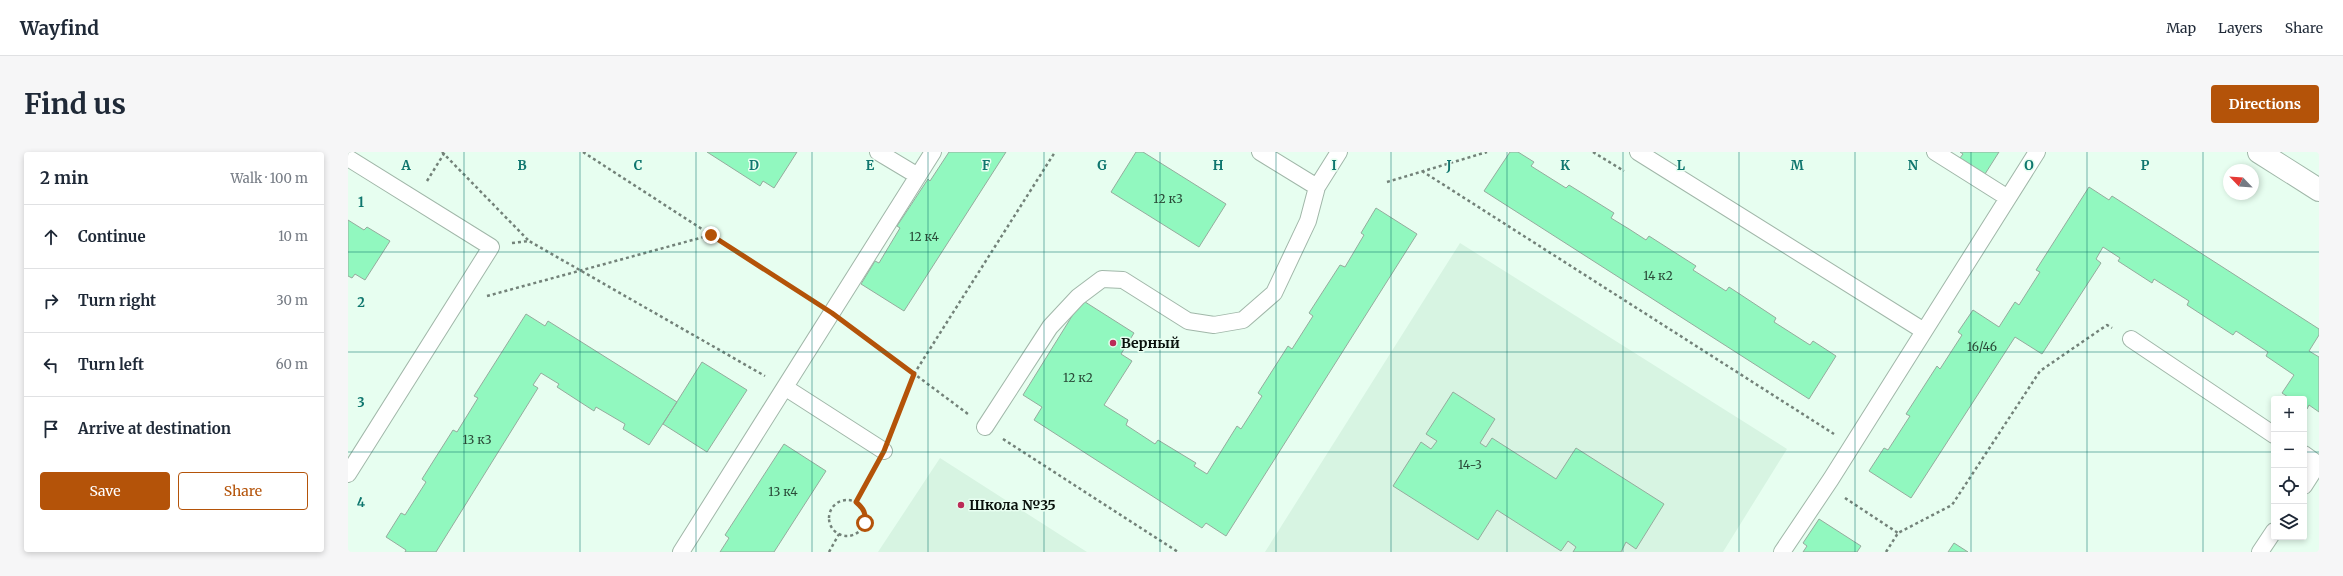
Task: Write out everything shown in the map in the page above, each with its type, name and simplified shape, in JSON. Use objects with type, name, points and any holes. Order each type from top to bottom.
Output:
[{"type":"main road","points":[[2259,152],[2319,190]]},
{"type":"lane","points":[[878,152],[918,176]]},
{"type":"lane","points":[[682,552],[933,152]]},
{"type":"lane","points":[[1260,152],[1317,187]]},
{"type":"lane","points":[[985,427],[1050,327],[1078,297],[1102,279],[1122,280],[1188,321],[1214,325],[1243,320],[1274,293],[1308,221],[1317,187],[1339,152]]},
{"type":"lane","points":[[1638,152],[1924,331]]},
{"type":"lane","points":[[1935,152],[2008,198]]},
{"type":"lane","points":[[1782,552],[1826,486],[2037,152]]},
{"type":"lane","points":[[348,158],[491,247],[348,474]]},
{"type":"lane","points":[[2131,340],[2271,433]]},
{"type":"lane","points":[[786,388],[884,451]]},
{"type":"lane","points":[[2307,456],[2318,464],[2307,481]]},
{"type":"lane","points":[[2260,552],[2271,536]]},
{"type":"path","points":[[583,152],[832,313],[985,427],[1178,552]]},
{"type":"path","points":[[856,502],[884,451],[914,374],[1055,152]]},
{"type":"path","points":[[1387,182],[1487,152]]},
{"type":"path","points":[[415,200],[444,153],[529,240],[786,388]]},
{"type":"path","points":[[1422,171],[1836,436]]},
{"type":"path","points":[[456,304],[711,235]]},
{"type":"path","points":[[491,247],[529,240]]},
{"type":"path","points":[[1886,552],[1898,533],[1952,504],[2040,371],[2107,325],[2131,340]]},
{"type":"path","points":[[1826,486],[1898,533]]},
{"type":"path","points":[[849,500],[856,502],[862,507],[866,515],[861,530],[854,535],[847,536],[839,534],[833,529],[830,521],[830,513],[834,506],[840,501],[849,500]]},
{"type":"path","points":[[829,552],[839,534]]},
{"type":"shaded area","points":[[1460,243],[1787,449],[1723,552],[1265,552]]},
{"type":"shaded area","name":"Школа №35","points":[[940,458],[1087,552],[878,552]]},
{"type":"building","points":[[707,152],[797,152],[774,188],[763,181],[760,186]]},
{"type":"building","points":[[949,152],[1006,152],[904,311],[861,284],[875,261],[879,263],[900,228],[897,226],[928,179],[930,181]]},
{"type":"building","points":[[1136,152],[1143,152],[1226,204],[1199,247],[1111,192]]},
{"type":"building","points":[[1510,152],[1518,152],[1534,162],[1531,166],[1566,188],[1569,185],[1614,213],[1611,218],[1646,240],[1649,236],[1696,266],[1693,270],[1726,291],[1729,287],[1776,318],[1774,322],[1810,345],[1813,341],[1836,356],[1809,399],[1484,191]]},
{"type":"building","points":[[1960,152],[1999,152],[1985,174],[1960,158],[1963,154]]},
{"type":"building","points":[[2089,187],[2109,200],[2112,196],[2319,329],[2319,335],[2309,351],[2319,357],[2319,412],[2309,405],[2307,409],[2307,396],[2286,396],[2282,393],[2294,375],[2266,356],[2268,352],[2236,331],[2233,335],[2187,305],[2189,301],[2154,279],[2152,283],[2118,261],[2120,258],[2103,247],[2096,259],[2101,263],[2042,354],[2015,337],[1911,498],[1869,471],[1884,448],[1888,450],[1910,416],[1906,414],[1937,366],[1940,369],[1962,335],[1958,332],[1973,310],[1999,327],[2015,302],[2019,305],[2040,272],[2036,270]]},
{"type":"building","points":[[1376,208],[1417,234],[1226,536],[1206,523],[1202,528],[1034,420],[1042,407],[1023,395],[1082,300],[1134,333],[1121,354],[1132,361],[1104,405],[1128,420],[1126,425],[1155,444],[1158,440],[1196,463],[1194,466],[1207,474],[1237,426],[1241,429],[1262,396],[1258,393],[1288,346],[1292,349],[1313,316],[1309,313],[1340,265],[1345,267],[1364,235],[1361,233]]},
{"type":"building","points":[[348,220],[364,230],[367,227],[390,241],[365,280],[355,274],[352,278],[348,276]]},
{"type":"building","points":[[526,314],[545,326],[548,321],[677,402],[649,445],[623,429],[625,424],[596,407],[594,411],[557,387],[559,384],[541,373],[533,385],[538,388],[436,552],[405,552],[406,550],[386,537],[401,513],[405,515],[426,482],[422,479],[453,430],[457,432],[478,398],[474,396]]},
{"type":"building","points":[[702,362],[747,390],[707,452],[663,424]]},
{"type":"building","points":[[1453,392],[1495,419],[1480,443],[1486,447],[1492,438],[1556,479],[1576,448],[1664,504],[1636,549],[1626,542],[1621,552],[1573,552],[1576,547],[1568,541],[1561,551],[1497,510],[1478,540],[1393,486],[1421,442],[1431,449],[1437,441],[1426,434]]},
{"type":"building","points":[[784,444],[826,471],[774,552],[720,552],[729,538],[725,535]]},
{"type":"building","points":[[1819,519],[1861,546],[1857,552],[1803,552],[1807,546],[1803,543]]},
{"type":"building","points":[[1954,543],[1968,552],[1948,552]]},
{"type":"place","name":"Верный","points":[[1113,343]]},
{"type":"place","name":"Школа №35","points":[[961,505]]},
{"type":"route","points":[[711,235],[832,313],[914,374],[884,451],[856,502],[862,507],[866,515],[865,523]]}]
